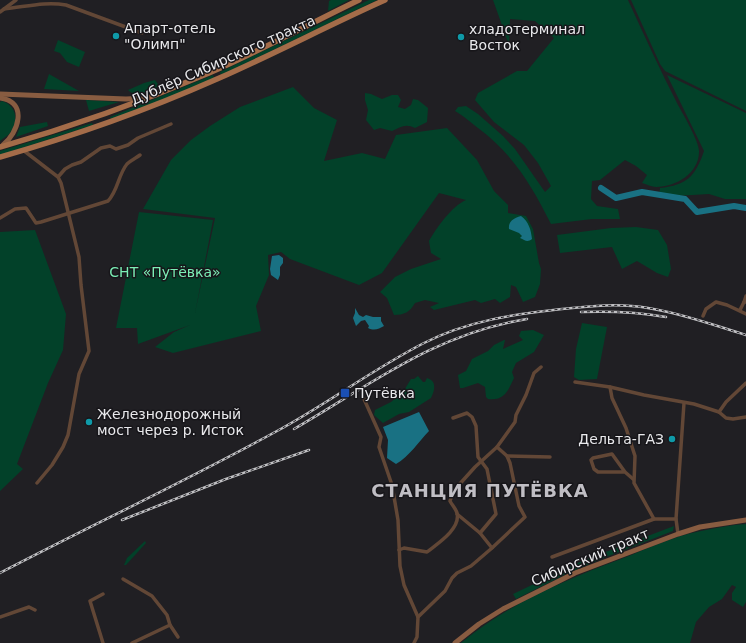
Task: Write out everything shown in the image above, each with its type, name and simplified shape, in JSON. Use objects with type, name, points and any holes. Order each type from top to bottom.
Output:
[{"type":"main road","name":"Дублёр Сибирского тракта","points":[[0,147],[71,126],[149,98],[210,72],[359,0]]},
{"type":"main road","name":"Дублёр Сибирского тракта","points":[[0,157],[111,122],[153,106],[217,79],[385,0]]},
{"type":"main road","points":[[0,94],[126,99],[149,98]]},
{"type":"main road","points":[[0,98],[6,99],[13,103],[17,110],[18,119],[18,124],[12,136],[0,147]]},
{"type":"main road","name":"Сибирский тракт","points":[[455,643],[479,624],[503,608],[568,576],[614,557],[700,527],[746,520]]},
{"type":"street","points":[[0,12],[16,0]]},
{"type":"street","points":[[4,9],[55,3],[66,5],[142,33]]},
{"type":"street","points":[[57,176],[72,165],[81,162],[101,148],[110,146],[116,149],[128,145],[146,134],[172,124]]},
{"type":"street","points":[[23,150],[57,176],[61,183],[79,257],[80,285],[89,350],[79,374],[68,436],[52,465],[38,483]]},
{"type":"street","points":[[0,218],[15,209],[26,208],[36,223],[108,201],[112,197],[122,173],[128,164],[140,155]]},
{"type":"street","points":[[740,310],[745,302],[746,296]]},
{"type":"street","points":[[703,316],[706,309],[716,302],[740,310],[746,314]]},
{"type":"street","points":[[492,548],[480,533],[457,514],[450,501],[452,495],[467,476],[497,447],[515,422],[516,415],[526,395],[534,373],[541,367]]},
{"type":"street","points":[[575,382],[610,387],[694,404],[719,412],[726,418],[733,419],[746,417]]},
{"type":"street","points":[[719,412],[726,402],[746,383]]},
{"type":"street","points":[[610,387],[612,398],[626,428],[635,456],[634,479],[638,490],[654,519]]},
{"type":"street","points":[[364,399],[381,437],[379,447],[392,485],[398,520],[400,566],[404,585],[418,618],[414,643]]},
{"type":"street","points":[[678,534],[676,519],[684,403]]},
{"type":"street","points":[[453,418],[467,413],[472,417],[476,426],[478,457],[487,469],[496,514],[480,533]]},
{"type":"street","points":[[418,618],[445,591],[452,578],[492,548],[525,517],[519,506],[510,463],[507,456],[497,447]]},
{"type":"street","points":[[625,472],[597,472],[594,469],[591,460],[593,458],[612,454],[625,472],[634,479]]},
{"type":"street","points":[[507,456],[550,457]]},
{"type":"street","points":[[399,550],[404,548],[427,552],[448,535],[455,525],[457,514]]},
{"type":"street","points":[[552,557],[654,519],[676,519]]},
{"type":"street","points":[[123,579],[152,596],[167,615],[170,625],[178,637]]},
{"type":"street","points":[[103,594],[90,601],[103,643]]},
{"type":"street","points":[[0,617],[29,608],[35,610]]},
{"type":"street","points":[[132,643],[170,625]]},
{"type":"green space","points":[[349,0],[328,11],[329,1]]},
{"type":"green space","points":[[369,0],[377,0],[221,75],[220,72]]},
{"type":"green space","points":[[493,0],[628,0],[665,79],[697,142],[699,148],[698,160],[691,172],[685,177],[671,184],[654,187],[642,183],[647,175],[636,166],[625,160],[600,180],[592,181],[591,199],[597,206],[618,209],[620,219],[592,219],[551,224],[529,184],[502,149],[455,111],[458,107],[466,106],[478,114],[515,149],[545,192],[551,186],[538,163],[524,145],[494,122],[475,100],[478,93],[517,71],[527,71],[554,38],[535,21],[510,19],[509,45]]},
{"type":"green space","points":[[631,0],[746,0],[746,111],[665,71],[660,64]]},
{"type":"green space","points":[[58,40],[85,52],[79,67],[67,62],[60,53],[54,51]]},
{"type":"green space","points":[[49,74],[79,91],[44,89]]},
{"type":"green space","points":[[213,75],[214,78],[165,99],[111,119],[110,117]]},
{"type":"green space","points":[[667,75],[746,113],[746,199],[725,199],[709,194],[659,197],[660,188],[677,185],[689,178],[701,160],[704,151]]},
{"type":"green space","points":[[155,80],[158,84],[156,88],[149,91],[138,94],[128,90],[144,83]]},
{"type":"green space","name":"СНТ «Путёвка»","points":[[293,87],[314,108],[337,120],[324,161],[362,153],[385,159],[396,135],[447,128],[477,160],[494,191],[508,205],[508,213],[526,216],[533,229],[541,269],[540,284],[535,297],[523,302],[516,287],[511,285],[510,297],[500,303],[495,299],[481,303],[475,300],[434,310],[430,307],[439,303],[425,300],[415,303],[411,309],[406,312],[394,315],[387,298],[380,292],[395,277],[411,269],[441,259],[431,253],[429,241],[450,212],[466,200],[439,193],[382,273],[359,285],[290,259],[281,252],[268,255],[269,275],[256,306],[261,331],[173,353],[155,347],[174,332],[190,325],[138,344],[137,328],[116,328],[139,212],[213,220],[195,313],[215,218],[143,209],[171,160],[191,140],[240,107]]},
{"type":"green space","points":[[365,93],[382,99],[392,95],[398,95],[401,100],[398,107],[405,109],[411,105],[413,99],[418,100],[428,108],[427,122],[415,128],[406,126],[392,131],[380,128],[374,130],[366,120],[368,110],[365,100]]},
{"type":"green space","points":[[86,100],[119,102],[89,111]]},
{"type":"green space","points":[[2,101],[11,106],[15,114],[15,124],[10,133],[0,141],[0,102]]},
{"type":"green space","points":[[47,122],[48,126],[16,137],[20,127]]},
{"type":"green space","points":[[92,123],[93,125],[0,155],[0,151]]},
{"type":"green space","points":[[636,227],[658,230],[667,245],[671,269],[668,277],[657,273],[637,261],[622,269],[612,247],[560,253],[557,235],[611,228]]},
{"type":"green space","points":[[35,230],[66,314],[63,350],[48,383],[17,464],[23,469],[0,491],[0,232]]},
{"type":"green space","points":[[582,323],[607,327],[597,379],[579,380],[574,377],[576,349]]},
{"type":"green space","points":[[533,330],[544,335],[534,352],[516,363],[512,372],[514,378],[502,397],[488,399],[486,397],[485,387],[478,383],[460,388],[458,375],[466,371],[472,359],[488,351],[494,345],[504,340],[503,349],[523,340],[519,336],[521,331]]},
{"type":"green space","points":[[418,376],[423,382],[425,382],[427,378],[434,384],[431,398],[409,412],[399,414],[383,423],[374,415],[375,410],[391,402],[403,392],[411,379]]},
{"type":"green space","points":[[746,524],[746,602],[743,607],[732,600],[732,593],[736,587],[732,585],[722,599],[709,607],[696,622],[690,643],[461,643],[498,616],[538,594],[579,576],[681,536]]},
{"type":"green space","points":[[674,526],[673,531],[566,574],[516,599],[513,594],[582,561]]},
{"type":"green space","points":[[145,541],[146,543],[126,565],[124,565],[127,558]]},
{"type":"water","points":[[521,216],[526,221],[530,229],[532,239],[529,241],[520,238],[522,236],[519,233],[509,229],[509,224],[512,220]]},
{"type":"water","points":[[279,255],[283,258],[283,263],[280,267],[280,275],[278,280],[271,275],[270,269],[272,256]]},
{"type":"water","points":[[355,308],[359,315],[363,317],[366,315],[381,317],[381,321],[384,326],[376,329],[370,329],[368,328],[369,326],[365,320],[361,321],[356,326],[353,318]]},
{"type":"water","points":[[419,412],[429,431],[410,453],[396,464],[387,458],[388,440],[383,427]]},
{"type":"waterway","points":[[601,188],[616,198],[642,192],[685,199],[697,212],[734,206],[746,208]]},
{"type":"railway","points":[[0,573],[174,485],[296,421],[405,353],[440,335],[457,329],[526,313],[615,305],[637,306],[660,310],[746,335]]},
{"type":"railway","points":[[581,312],[624,312],[666,317]]},
{"type":"railway","points":[[294,429],[377,378],[433,349],[462,336],[493,326],[527,319]]},
{"type":"railway","points":[[122,520],[226,479],[309,450]]},
{"type":"place","name":"Апарт-отель \"Олимп\"","points":[[116,36]]},
{"type":"place","name":"хладотерминал Восток","points":[[461,37]]},
{"type":"place","name":"Путёвка","points":[[345,393]]},
{"type":"place","name":"Железнодорожный мост через р. Исток","points":[[89,422]]},
{"type":"place","name":"Дельта-ГАЗ","points":[[672,439]]},
{"type":"district","name":"СТАНЦИЯ ПУТЁВКА","points":[[480,490]]}]
